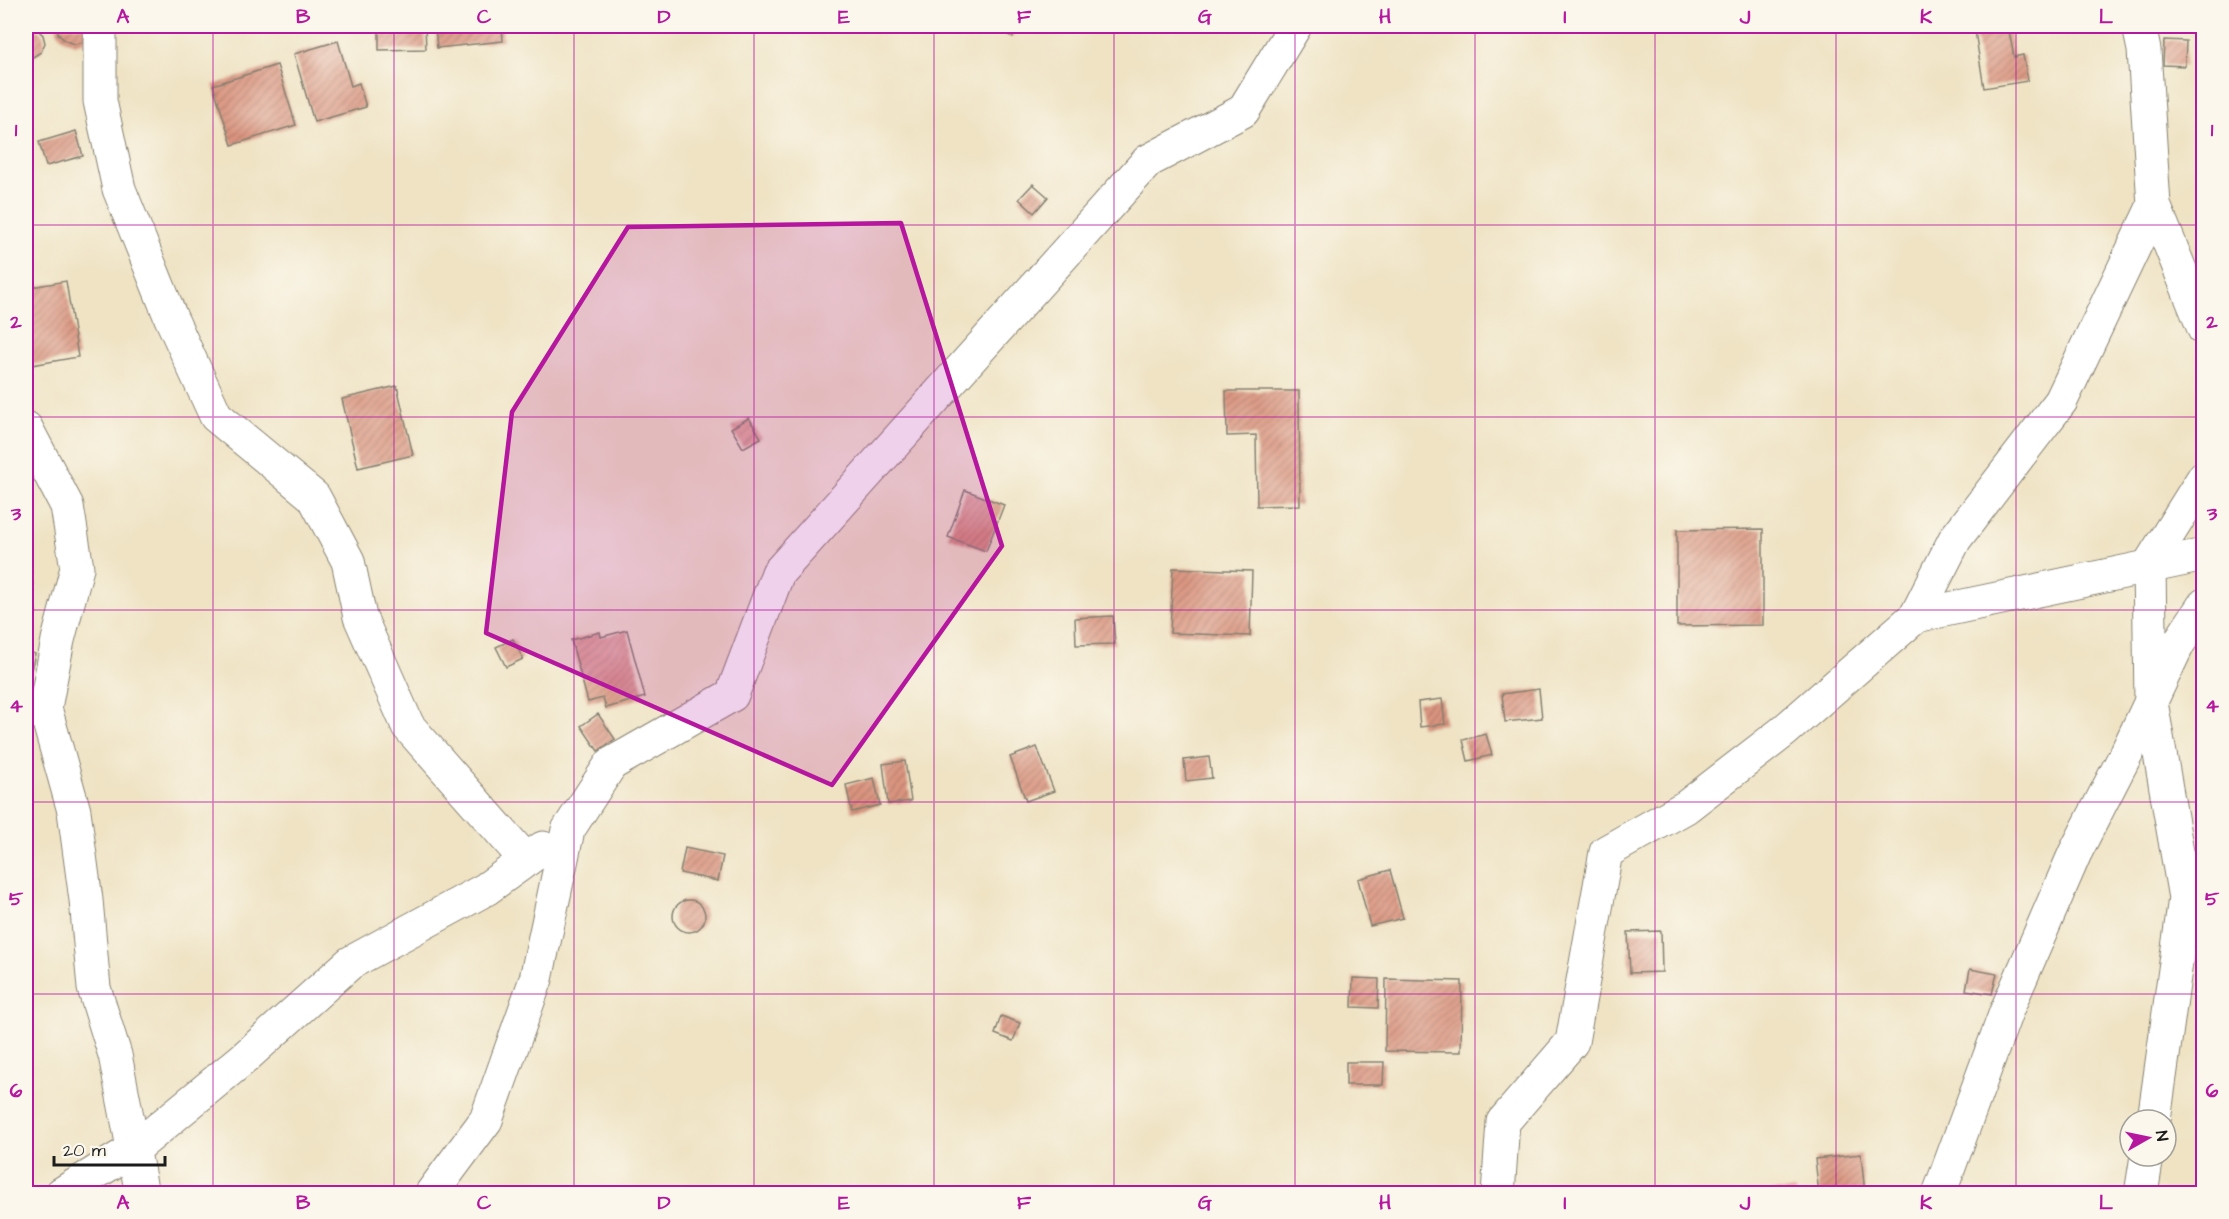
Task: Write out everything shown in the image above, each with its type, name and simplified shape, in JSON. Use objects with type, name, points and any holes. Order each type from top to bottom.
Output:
[{"type":"street","points":[[100,26],[100,101],[119,189],[171,318],[216,416],[314,497],[348,561],[360,617],[408,726],[526,860]]},
{"type":"street","points":[[431,1194],[486,1120],[536,979],[568,830],[611,764],[732,695],[778,573],[1148,161],[1243,111],[1295,26]]},
{"type":"street","points":[[2139,26],[2145,50],[2154,205],[2204,329]]},
{"type":"street","points":[[1498,1194],[1503,1122],[1572,1042],[1606,852],[1686,807],[1783,732],[1916,616],[1955,539],[2061,401],[2154,205]]},
{"type":"street","points":[[26,428],[67,506],[77,568],[58,639],[45,708],[74,811],[86,900],[94,988],[115,1055],[142,1194]]},
{"type":"street","points":[[2156,1108],[2185,898],[2151,702],[2149,566],[2204,477]]},
{"type":"street","points":[[1916,616],[2204,555]]},
{"type":"street","points":[[1939,1194],[2006,1012],[2075,853],[2178,644],[2204,605]]},
{"type":"street","points":[[61,1194],[134,1149],[243,1059],[350,963],[486,889],[568,830]]},
{"type":"street","points":[[2140,1194],[2145,1168]]},
{"type":"highlighted area","points":[[901,223],[1002,546],[832,785],[486,633],[512,412],[628,227]]},
{"type":"building","points":[[56,26],[95,26],[84,42],[75,44],[59,35]]},
{"type":"building","points":[[379,26],[425,26],[426,49],[379,50]]},
{"type":"building","points":[[435,26],[502,26],[503,41],[437,48]]},
{"type":"building","points":[[986,26],[1017,26],[1013,37]]},
{"type":"building","points":[[2008,26],[2014,57],[2023,55],[2028,81],[1984,88],[1975,31]]},
{"type":"building","points":[[26,28],[36,28],[43,35],[45,43],[41,52],[33,57],[26,56]]},
{"type":"building","points":[[2164,40],[2186,41],[2185,66],[2163,65]]},
{"type":"building","points":[[338,41],[351,86],[359,83],[366,107],[314,122],[294,54]]},
{"type":"building","points":[[277,65],[296,125],[232,145],[213,85]]},
{"type":"building","points":[[76,131],[83,156],[46,166],[39,142]]},
{"type":"building","points":[[1033,184],[1048,197],[1034,213],[1019,199]]},
{"type":"building","points":[[66,281],[78,357],[26,366],[26,288]]},
{"type":"building","points":[[397,386],[413,455],[358,468],[342,399]]},
{"type":"building","points":[[1226,391],[1299,391],[1300,505],[1257,506],[1256,435],[1227,436]]},
{"type":"building","points":[[749,418],[761,438],[743,448],[731,428]]},
{"type":"building","points":[[965,490],[1004,505],[986,551],[948,537]]},
{"type":"building","points":[[1763,529],[1763,625],[1677,626],[1677,530]]},
{"type":"building","points":[[26,567],[31,567],[36,613],[26,614]]},
{"type":"building","points":[[1173,568],[1252,571],[1250,636],[1170,633]]},
{"type":"building","points":[[1113,616],[1115,644],[1076,645],[1075,618]]},
{"type":"building","points":[[627,630],[645,697],[606,708],[603,698],[588,702],[571,640],[600,632],[601,637]]},
{"type":"building","points":[[513,639],[523,659],[506,667],[496,647]]},
{"type":"building","points":[[26,651],[35,654],[30,674],[26,673]]},
{"type":"building","points":[[1539,689],[1542,718],[1505,722],[1502,694]]},
{"type":"building","points":[[1442,699],[1445,724],[1420,727],[1418,702]]},
{"type":"building","points":[[598,714],[615,739],[598,751],[581,726]]},
{"type":"building","points":[[1486,734],[1492,755],[1468,761],[1463,740]]},
{"type":"building","points":[[1037,747],[1054,791],[1026,801],[1010,757]]},
{"type":"building","points":[[1209,757],[1212,778],[1186,781],[1184,760]]},
{"type":"building","points":[[905,761],[911,801],[888,804],[883,764]]},
{"type":"building","points":[[874,778],[880,805],[852,812],[846,785]]},
{"type":"building","points":[[685,848],[723,856],[718,881],[680,873]]},
{"type":"building","points":[[1390,870],[1403,918],[1370,926],[1358,879]]},
{"type":"building","points":[[689,900],[701,904],[705,916],[701,928],[689,932],[677,928],[673,916],[677,904]]},
{"type":"building","points":[[1661,931],[1662,972],[1630,973],[1628,932]]},
{"type":"building","points":[[1970,969],[1997,974],[1992,994],[1966,990]]},
{"type":"building","points":[[1353,978],[1379,979],[1378,1008],[1352,1007]]},
{"type":"building","points":[[1386,979],[1462,981],[1461,1052],[1385,1051]]},
{"type":"building","points":[[1001,1016],[1020,1023],[1013,1041],[995,1034]]},
{"type":"building","points":[[1346,1062],[1384,1062],[1383,1085],[1346,1085]]},
{"type":"building","points":[[1861,1154],[1865,1194],[1819,1194],[1815,1159]]},
{"type":"building","points":[[1796,1190],[1796,1194],[1771,1194],[1771,1191]]}]
